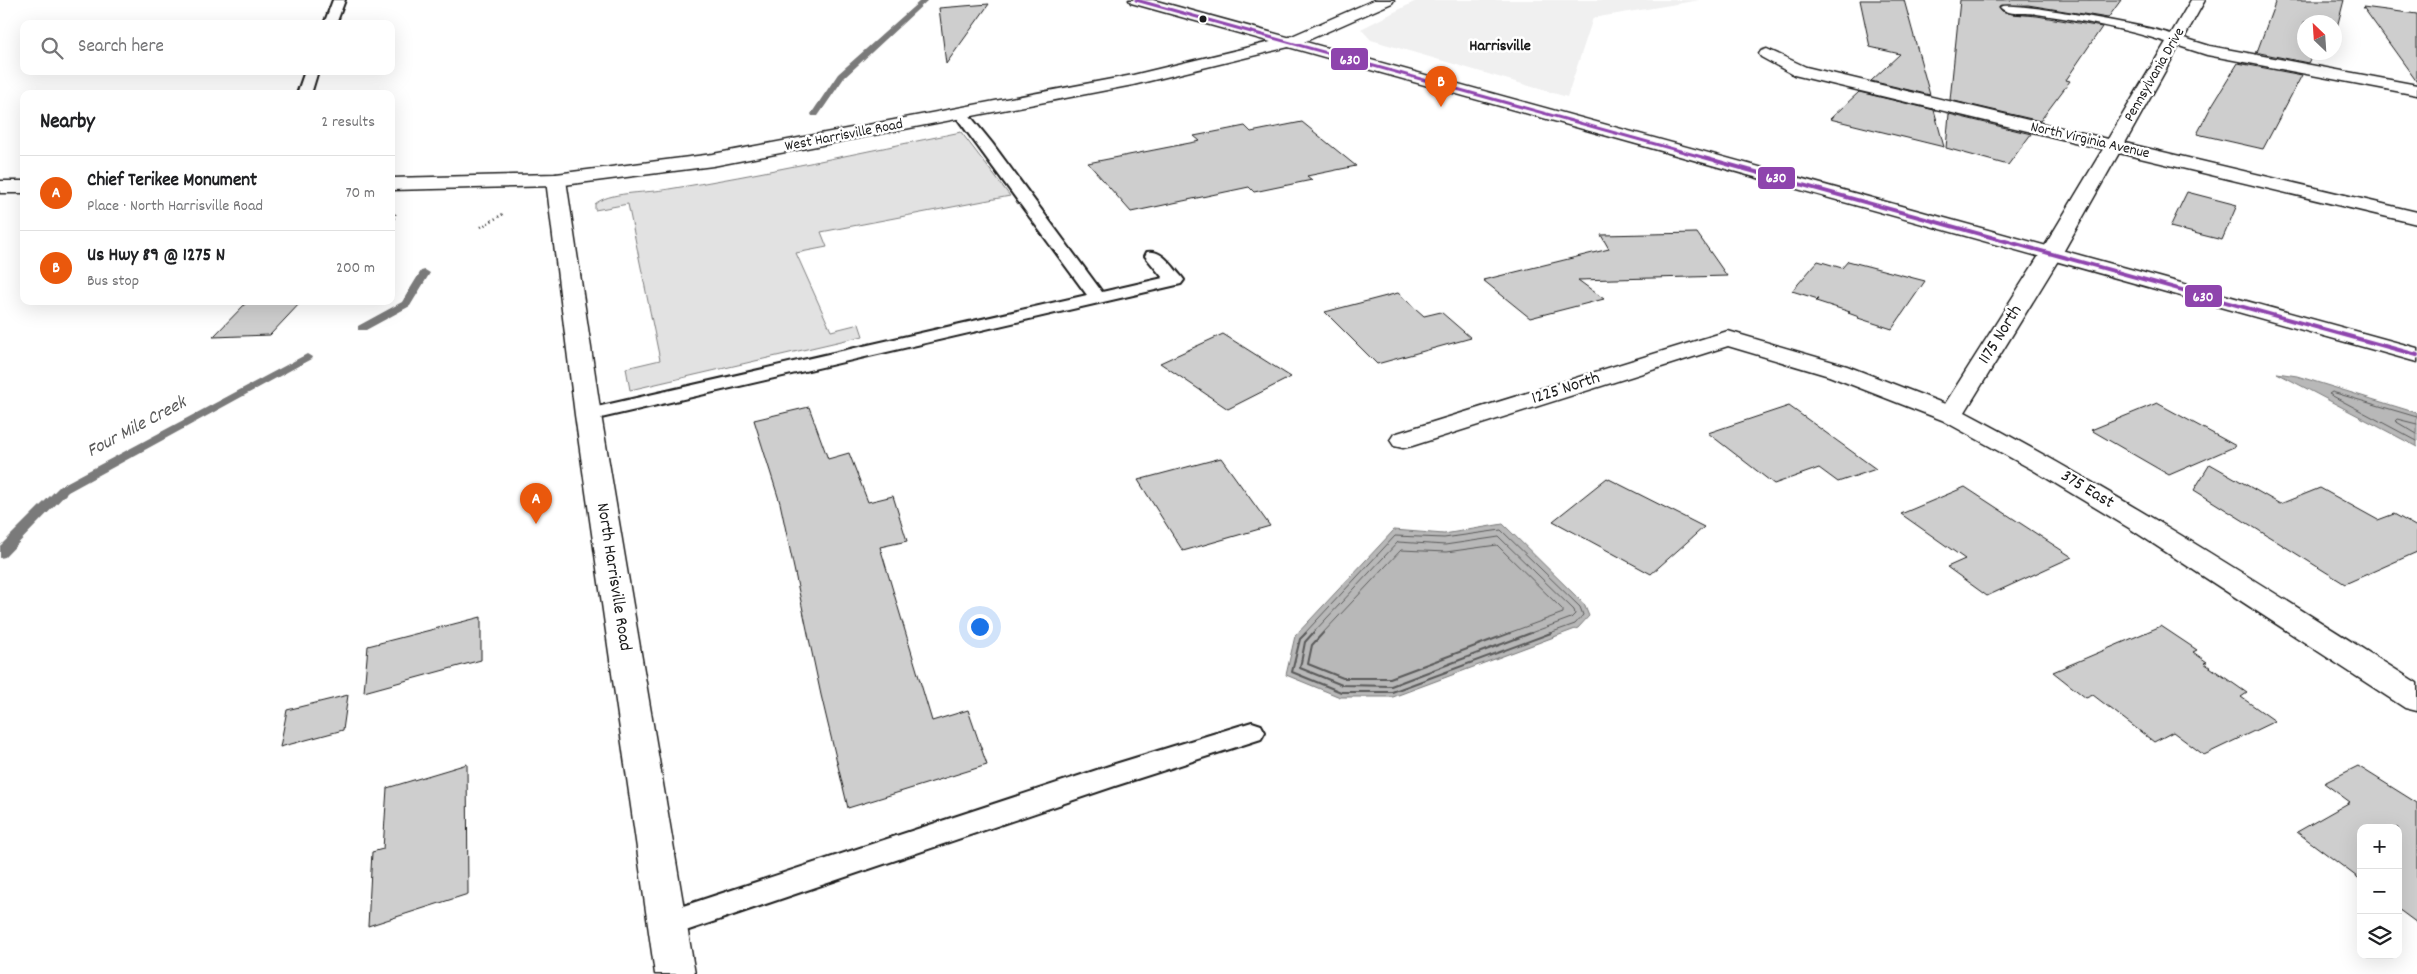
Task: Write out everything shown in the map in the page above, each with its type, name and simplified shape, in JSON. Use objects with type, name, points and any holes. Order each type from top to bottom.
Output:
[{"type":"street","points":[[1136,0],[2417,355]]},
{"type":"street","name":"West Harrisville Road","points":[[395,184],[556,180],[647,170],[961,114],[1195,67],[1291,42],[1387,0]]},
{"type":"street","name":"Pennsylvania Drive","points":[[2051,254],[2198,0]]},
{"type":"street","points":[[2008,7],[2037,9],[2146,31],[2207,50],[2417,90]]},
{"type":"street","name":"North Virginia Avenue","points":[[1767,54],[1800,72],[2417,218]]},
{"type":"street","name":"North Harrisville Road","points":[[556,180],[588,415],[675,974]]},
{"type":"street","points":[[0,188],[20,187]]},
{"type":"street","name":"1175 North","points":[[1951,415],[2051,254]]},
{"type":"street","name":"375 East","points":[[1728,338],[1838,371],[1951,415],[2044,464],[2139,521],[2417,699]]},
{"type":"street","name":"1225 North","points":[[1403,440],[1728,338]]},
{"type":"lane","points":[[332,20],[339,0]]},
{"type":"lane","points":[[305,90],[311,75]]},
{"type":"lane","points":[[961,114],[987,146],[1098,298]]},
{"type":"lane","points":[[588,415],[1175,280],[1153,256]]},
{"type":"lane","points":[[668,924],[1252,732]]},
{"type":"path","points":[[395,213],[397,207]]},
{"type":"path","points":[[481,227],[505,212]]},
{"type":"shaded area","points":[[1418,0],[1700,0],[1593,18],[1567,97],[1371,40],[1361,29]]},
{"type":"shaded area","points":[[961,132],[1010,196],[821,232],[827,247],[796,253],[831,331],[859,324],[863,336],[630,390],[626,368],[660,360],[628,204],[595,210],[595,204],[601,200],[618,195],[663,190],[738,177]]},
{"type":"water","points":[[2277,373],[2297,376],[2417,413],[2417,447]]},
{"type":"water","points":[[1503,524],[1584,604],[1589,616],[1578,628],[1393,697],[1340,697],[1286,675],[1295,636],[1394,530],[1444,534]]},
{"type":"building","points":[[1860,0],[1904,0],[1930,95],[1871,81],[1900,54],[1870,47]]},
{"type":"building","points":[[1960,0],[2121,0],[2108,18],[2028,5],[1999,6],[2002,11],[2012,14],[2037,16],[2102,27],[2066,80],[2070,81],[2040,121],[1950,100]]},
{"type":"building","points":[[2276,0],[2344,0],[2340,15],[2297,15],[2297,60],[2310,60],[2308,63],[2255,52],[2257,52]]},
{"type":"building","points":[[989,4],[946,64],[939,8]]},
{"type":"building","points":[[2363,7],[2417,14],[2417,82]]},
{"type":"building","points":[[2238,63],[2302,75],[2263,149],[2197,134]]},
{"type":"building","points":[[1859,92],[1934,110],[1944,147],[1830,119]]},
{"type":"building","points":[[1949,114],[2031,134],[2008,165],[1946,148]]},
{"type":"building","points":[[1302,122],[1356,166],[1307,176],[1312,180],[1254,192],[1249,187],[1131,212],[1088,163],[1200,141],[1194,136],[1245,126],[1251,132]]},
{"type":"building","points":[[2187,192],[2237,205],[2222,240],[2170,227]]},
{"type":"building","points":[[1697,233],[1727,276],[1578,280],[1604,299],[1530,318],[1483,280],[1609,249],[1601,235]]},
{"type":"building","points":[[1818,261],[1842,268],[1848,261],[1925,281],[1892,329],[1858,318],[1848,313],[1850,312],[1792,291]]},
{"type":"building","points":[[1398,293],[1424,316],[1441,312],[1471,338],[1377,364],[1325,312]]},
{"type":"building","points":[[244,305],[298,305],[270,335],[213,337]]},
{"type":"building","points":[[1223,334],[1291,377],[1228,409],[1160,363]]},
{"type":"building","points":[[2157,403],[2236,446],[2169,475],[2091,430]]},
{"type":"building","points":[[1789,406],[1876,469],[1838,482],[1819,468],[1774,484],[1708,433]]},
{"type":"building","points":[[809,407],[828,459],[849,453],[868,502],[893,496],[907,541],[880,547],[932,721],[968,710],[987,765],[848,808],[821,695],[780,503],[754,420]]},
{"type":"building","points":[[1221,458],[1270,526],[1183,551],[1138,480]]},
{"type":"building","points":[[2210,464],[2280,504],[2320,488],[2378,520],[2394,514],[2417,527],[2417,552],[2345,584],[2194,490]]},
{"type":"building","points":[[1607,478],[1704,527],[1651,574],[1553,521]]},
{"type":"building","points":[[1965,487],[2072,557],[1987,596],[1947,567],[1965,559],[1901,514]]},
{"type":"building","points":[[481,617],[481,660],[364,692],[368,646]]},
{"type":"building","points":[[2161,626],[2197,650],[2193,652],[2207,662],[2204,663],[2247,693],[2241,697],[2275,721],[2204,755],[2173,732],[2154,742],[2093,695],[2086,698],[2053,672]]},
{"type":"building","points":[[348,695],[343,730],[280,747],[287,710]]},
{"type":"building","points":[[467,764],[468,894],[368,926],[372,852],[383,849],[387,788]]},
{"type":"building","points":[[2358,766],[2417,803],[2417,923],[2402,912],[2402,824],[2357,824],[2357,877],[2297,832],[2350,802],[2324,783]]},
{"type":"waterway","name":"Four Mile Creek","points":[[815,114],[841,76],[925,0]]},
{"type":"waterway","name":"Four Mile Creek","points":[[362,328],[406,304],[425,273]]},
{"type":"waterway","name":"Four Mile Creek","points":[[0,554],[64,489],[307,357]]},
{"type":"transit line","name":"630","points":[[1136,0],[2417,355]]},
{"type":"place","name":"Us Hwy 89 @ 1275 N","points":[[1441,107]]},
{"type":"place","name":"Chief Terikee Monument","points":[[536,524]]},
{"type":"district","name":"Harrisville","points":[[1500,46]]}]
